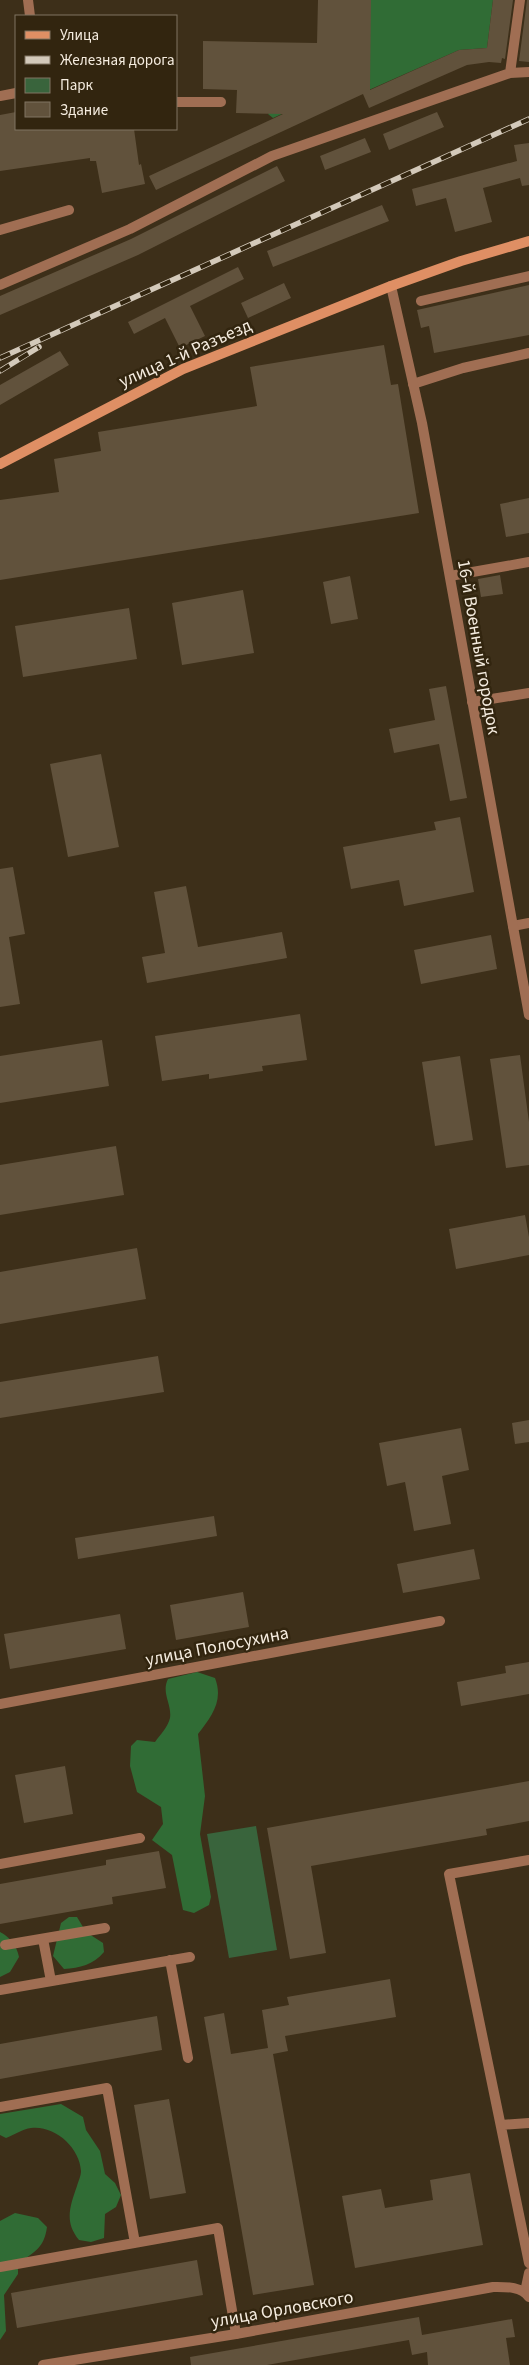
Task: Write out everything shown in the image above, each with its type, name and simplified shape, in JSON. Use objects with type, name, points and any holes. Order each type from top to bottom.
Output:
[{"type":"main road","name":"улица 1-й Разъезд","points":[[0,464],[183,369],[390,286],[461,261],[529,241]]},
{"type":"street","points":[[28,0],[30,15]]},
{"type":"street","points":[[510,73],[520,0]]},
{"type":"street","points":[[0,285],[130,228],[272,156],[510,73],[529,72]]},
{"type":"street","points":[[0,96],[15,93]]},
{"type":"street","points":[[178,102],[221,102]]},
{"type":"street","points":[[0,230],[69,210]]},
{"type":"street","points":[[420,301],[529,276]]},
{"type":"street","name":"16-й Военный городок","points":[[390,286],[413,384],[450,576],[529,1015]]},
{"type":"street","points":[[413,384],[463,368],[529,353]]},
{"type":"street","points":[[450,576],[529,562]]},
{"type":"street","points":[[472,702],[529,693]]},
{"type":"street","points":[[513,926],[529,923]]},
{"type":"street","name":"улица Полосухина","points":[[0,1704],[440,1621]]},
{"type":"street","points":[[0,1864],[140,1838]]},
{"type":"street","points":[[529,1860],[449,1874],[529,2263]]},
{"type":"street","points":[[5,1945],[105,1928]]},
{"type":"street","points":[[43,1938],[51,1982]]},
{"type":"street","points":[[0,1990],[190,1957]]},
{"type":"street","points":[[170,1960],[188,2058]]},
{"type":"street","points":[[0,2107],[107,2088],[135,2243]]},
{"type":"street","points":[[501,2125],[529,2122]]},
{"type":"street","points":[[0,2267],[218,2228],[236,2334]]},
{"type":"street","points":[[527,2295],[529,2272]]},
{"type":"street","name":"улица Орловского","points":[[43,2365],[236,2334],[493,2287],[510,2287],[527,2295]]},
{"type":"green space","points":[[371,0],[493,0],[487,48],[459,50],[362,93],[354,81],[273,118],[268,114]]},
{"type":"green space","points":[[197,1672],[215,1678],[218,1694],[215,1708],[198,1734],[205,1796],[200,1834],[211,1897],[209,1905],[194,1913],[183,1910],[172,1855],[152,1840],[163,1824],[161,1807],[137,1792],[130,1766],[131,1746],[137,1740],[155,1742],[166,1728],[170,1718],[170,1708],[166,1694],[168,1679]]},
{"type":"green space","points":[[256,1826],[277,1950],[229,1958],[207,1834]]},
{"type":"green space","points":[[69,1917],[77,1917],[86,1932],[103,1943],[104,1952],[86,1965],[64,1969],[53,1956],[61,1923]]},
{"type":"green space","points":[[0,1932],[12,1942],[17,1949],[19,1957],[10,1972],[0,1977]]},
{"type":"green space","points":[[61,2104],[83,2117],[86,2130],[100,2151],[105,2174],[115,2183],[121,2195],[116,2207],[105,2214],[104,2238],[91,2242],[79,2240],[71,2227],[72,2200],[81,2171],[80,2162],[71,2146],[57,2134],[40,2128],[31,2128],[6,2138],[0,2135],[0,2114]]},
{"type":"green space","points":[[15,2213],[38,2218],[47,2227],[44,2240],[38,2249],[18,2263],[18,2274],[4,2295],[6,2331],[0,2340],[0,2221]]},
{"type":"building","points":[[318,0],[371,0],[370,90],[459,50],[487,48],[493,0],[513,0],[505,59],[502,58],[501,63],[489,62],[467,65],[369,108],[363,94],[156,190],[149,176],[283,114],[236,113],[237,90],[203,89],[203,41],[317,43]]},
{"type":"building","points":[[527,0],[529,0],[529,62],[519,61]]},
{"type":"building","points":[[15,112],[15,130],[134,130],[139,165],[141,164],[145,184],[102,193],[96,161],[90,161],[90,158],[0,171],[0,115]]},
{"type":"building","points":[[437,112],[444,127],[389,150],[383,134]]},
{"type":"building","points":[[365,138],[371,152],[325,170],[320,156]]},
{"type":"building","points":[[529,143],[529,185],[522,186],[520,178],[483,188],[492,222],[455,232],[446,198],[416,206],[412,189],[517,161],[514,145]]},
{"type":"building","points":[[277,166],[285,181],[138,255],[0,315],[0,296],[131,239]]},
{"type":"building","points":[[382,205],[389,221],[273,267],[267,251]]},
{"type":"building","points":[[238,267],[244,279],[190,306],[205,336],[180,348],[165,318],[134,334],[128,322]]},
{"type":"building","points":[[284,283],[291,298],[248,318],[241,303]]},
{"type":"building","points":[[529,285],[529,335],[434,353],[429,326],[421,328],[417,310]]},
{"type":"building","points":[[384,345],[391,385],[398,384],[419,513],[0,580],[0,500],[59,492],[54,459],[101,451],[98,432],[257,406],[250,367]]},
{"type":"building","points":[[60,351],[69,365],[0,405],[0,385]]},
{"type":"building","points":[[529,498],[529,533],[506,537],[500,504]]},
{"type":"building","points":[[500,575],[503,594],[481,597],[478,579]]},
{"type":"building","points":[[350,576],[358,619],[331,624],[323,582]]},
{"type":"building","points":[[243,590],[254,653],[182,665],[172,603]]},
{"type":"building","points":[[129,608],[137,659],[23,677],[15,626]]},
{"type":"building","points":[[446,686],[467,798],[450,801],[439,744],[394,753],[389,729],[435,720],[429,689]]},
{"type":"building","points":[[101,754],[119,847],[68,857],[50,764]]},
{"type":"building","points":[[460,817],[474,892],[404,906],[399,880],[351,889],[343,847],[436,830],[434,822]]},
{"type":"building","points":[[13,867],[25,934],[9,937],[20,1004],[0,1007],[0,869]]},
{"type":"building","points":[[186,886],[198,947],[282,932],[287,958],[147,983],[142,957],[165,953],[154,892]]},
{"type":"building","points":[[491,935],[497,969],[421,984],[414,950]]},
{"type":"building","points":[[300,1014],[307,1060],[262,1066],[263,1071],[209,1079],[209,1074],[162,1081],[155,1036]]},
{"type":"building","points":[[102,1040],[109,1086],[0,1103],[0,1056]]},
{"type":"building","points":[[520,1055],[529,1122],[529,1165],[506,1168],[490,1059]]},
{"type":"building","points":[[460,1056],[473,1140],[435,1146],[422,1062]]},
{"type":"building","points":[[116,1146],[124,1195],[0,1215],[0,1165]]},
{"type":"building","points":[[525,1215],[529,1237],[529,1255],[456,1269],[449,1229]]},
{"type":"building","points":[[137,1248],[146,1299],[0,1324],[0,1272]]},
{"type":"building","points":[[158,1356],[164,1392],[0,1418],[0,1382]]},
{"type":"building","points":[[529,1420],[529,1442],[515,1444],[512,1423]]},
{"type":"building","points":[[461,1428],[469,1470],[442,1476],[451,1524],[414,1531],[405,1482],[387,1486],[379,1443]]},
{"type":"building","points":[[214,1516],[217,1536],[78,1559],[75,1538]]},
{"type":"building","points":[[474,1549],[480,1579],[403,1593],[397,1564]]},
{"type":"building","points":[[243,1592],[249,1627],[176,1640],[170,1605]]},
{"type":"building","points":[[120,1614],[126,1649],[10,1669],[4,1634]]},
{"type":"building","points":[[529,1662],[529,1694],[461,1706],[457,1682],[506,1673],[505,1666]]},
{"type":"building","points":[[65,1766],[73,1814],[24,1823],[15,1775]]},
{"type":"building","points":[[529,1781],[529,1821],[486,1829],[487,1835],[311,1866],[326,1953],[290,1959],[267,1828]]},
{"type":"building","points":[[159,1851],[166,1888],[112,1897],[113,1904],[0,1924],[0,1884],[106,1865],[106,1860]]},
{"type":"building","points":[[390,1979],[396,2017],[285,2036],[288,2051],[273,2054],[314,2285],[253,2295],[204,2017],[224,2013],[231,2054],[268,2048],[262,2010],[289,2005],[287,1997]]},
{"type":"building","points":[[157,2016],[162,2050],[0,2079],[0,2044]]},
{"type":"building","points":[[169,2099],[186,2193],[150,2199],[134,2105]]},
{"type":"building","points":[[470,2173],[483,2245],[355,2268],[342,2196],[381,2189],[385,2208],[433,2200],[430,2180]]},
{"type":"building","points":[[197,2260],[203,2295],[17,2328],[11,2293]]},
{"type":"building","points":[[419,2317],[422,2335],[512,2319],[515,2337],[506,2338],[510,2365],[428,2365],[427,2352],[412,2355],[409,2340],[267,2365],[191,2365],[190,2357]]},
{"type":"railway","points":[[0,358],[529,119]]},
{"type":"railway","points":[[0,371],[39,347]]}]
